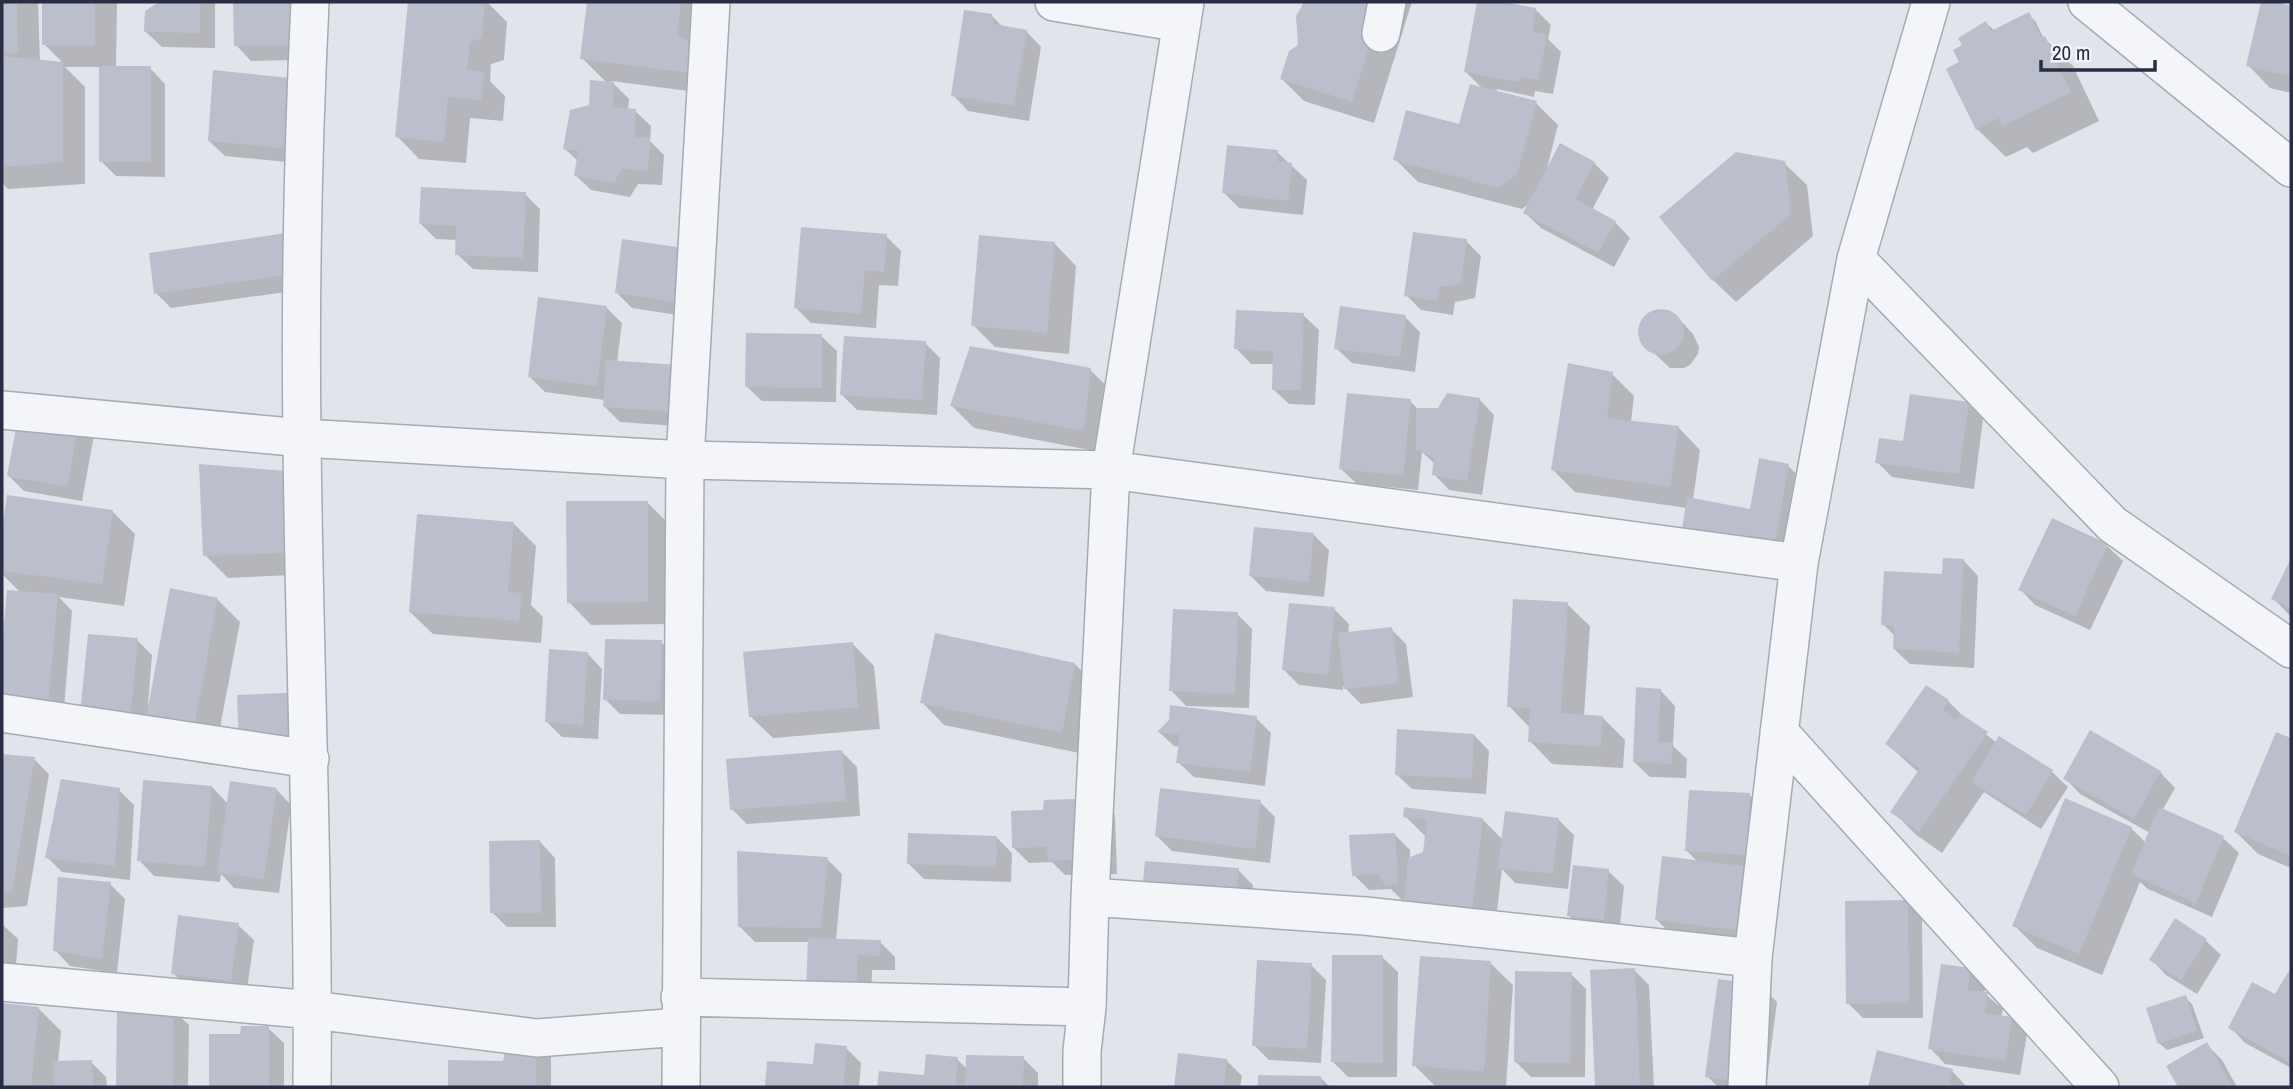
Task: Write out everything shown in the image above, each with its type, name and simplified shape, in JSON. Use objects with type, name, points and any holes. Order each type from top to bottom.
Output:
[{"type":"street","points":[[310,2],[303,150],[302,438],[310,759],[312,1087]]},
{"type":"street","points":[[681,1087],[685,460],[711,2]]},
{"type":"street","points":[[1054,2],[1183,12],[1111,470],[1082,1087]]},
{"type":"street","points":[[1747,1087],[1753,958],[1799,563],[1856,259],[1931,2]]},
{"type":"street","points":[[2087,2],[2291,168]]},
{"type":"street","points":[[1856,259],[2112,524],[2291,649]]},
{"type":"street","points":[[2,410],[302,438],[685,460],[1111,470],[1799,563]]},
{"type":"street","points":[[2,713],[310,759]]},
{"type":"street","points":[[1779,732],[2100,1087]]},
{"type":"street","points":[[1090,897],[1365,916],[1753,958]]},
{"type":"street","points":[[2,982],[313,1010],[537,1038],[680,1012],[1087,1007]]},
{"type":"building","points":[[2,2],[17,2],[18,53],[2,53]]},
{"type":"building","points":[[42,2],[95,2],[95,45],[42,45]]},
{"type":"building","points":[[159,2],[200,2],[200,33],[144,32],[145,11]]},
{"type":"building","points":[[233,2],[311,2],[311,44],[234,46]]},
{"type":"building","points":[[408,2],[485,2],[482,38],[470,42],[467,70],[484,72],[481,100],[448,97],[444,142],[395,137]]},
{"type":"building","points":[[587,2],[681,2],[677,36],[694,44],[690,73],[580,59]]},
{"type":"building","points":[[1304,2],[1383,2],[1352,102],[1280,79],[1289,51],[1298,45],[1296,16]]},
{"type":"building","points":[[1477,2],[1503,2],[1536,8],[1532,32],[1547,35],[1538,80],[1520,77],[1519,82],[1464,72]]},
{"type":"building","points":[[2261,2],[2291,6],[2291,77],[2246,66]]},
{"type":"building","points":[[964,10],[992,14],[994,24],[1027,30],[1014,106],[951,96]]},
{"type":"building","points":[[2029,12],[2041,37],[2045,36],[2071,92],[2003,126],[1999,118],[1976,130],[1946,69],[1959,62],[1953,50],[1962,45],[1958,38],[1986,21],[1991,31]]},
{"type":"building","points":[[2,56],[63,62],[63,162],[2,167]]},
{"type":"building","points":[[99,66],[151,66],[151,162],[99,162]]},
{"type":"building","points":[[213,70],[300,79],[292,149],[208,141]]},
{"type":"building","points":[[590,80],[614,82],[612,107],[636,109],[635,137],[650,138],[648,171],[622,169],[614,183],[574,176],[578,151],[563,149],[570,110],[589,105]]},
{"type":"building","points":[[1470,84],[1537,101],[1517,174],[1499,188],[1393,160],[1406,110],[1459,124]]},
{"type":"building","points":[[1560,143],[1595,162],[1575,199],[1616,221],[1598,253],[1523,213]]},
{"type":"building","points":[[1227,145],[1278,150],[1277,161],[1292,163],[1288,201],[1222,193]]},
{"type":"building","points":[[1736,152],[1785,161],[1791,214],[1712,281],[1659,217]]},
{"type":"building","points":[[421,187],[526,192],[523,258],[455,255],[456,226],[419,224]]},
{"type":"building","points":[[801,227],[887,234],[884,272],[865,270],[861,314],[794,308]]},
{"type":"building","points":[[300,231],[306,272],[154,294],[149,253]]},
{"type":"building","points":[[1413,232],[1467,239],[1461,283],[1440,287],[1438,301],[1404,296]]},
{"type":"building","points":[[979,235],[1055,242],[1047,333],[971,326]]},
{"type":"building","points":[[622,239],[683,248],[675,302],[615,293]]},
{"type":"building","points":[[538,297],[607,306],[597,386],[528,377]]},
{"type":"building","points":[[1340,306],[1406,315],[1400,357],[1334,349]]},
{"type":"building","points":[[1661,309],[1677,316],[1684,332],[1677,348],[1661,355],[1645,348],[1638,332],[1645,316]]},
{"type":"building","points":[[1236,310],[1304,313],[1301,390],[1272,390],[1273,351],[1234,349]]},
{"type":"building","points":[[746,333],[822,334],[822,388],[745,387]]},
{"type":"building","points":[[844,336],[926,341],[922,400],[840,395]]},
{"type":"building","points":[[970,346],[1091,368],[1084,431],[950,406]]},
{"type":"building","points":[[606,360],[678,365],[675,412],[603,407]]},
{"type":"building","points":[[1568,363],[1613,372],[1607,418],[1679,426],[1670,487],[1551,470]]},
{"type":"building","points":[[1347,393],[1411,399],[1403,476],[1339,469]]},
{"type":"building","points":[[1447,393],[1480,398],[1467,481],[1432,475],[1434,458],[1416,449],[1416,408],[1438,408]]},
{"type":"building","points":[[1910,394],[1969,402],[1959,474],[1875,463],[1879,438],[1903,441]]},
{"type":"building","points":[[22,396],[82,407],[67,487],[7,476]]},
{"type":"building","points":[[1759,458],[1789,464],[1774,547],[1682,530],[1687,497],[1750,509]]},
{"type":"building","points":[[199,464],[286,471],[289,553],[203,556]]},
{"type":"building","points":[[7,495],[113,510],[102,584],[2,571],[2,529]]},
{"type":"building","points":[[566,501],[648,501],[648,602],[567,603]]},
{"type":"building","points":[[417,514],[514,522],[508,592],[522,593],[519,621],[409,612]]},
{"type":"building","points":[[2052,518],[2108,544],[2075,616],[2018,590]]},
{"type":"building","points":[[1254,527],[1314,533],[1309,582],[1249,576]]},
{"type":"building","points":[[1943,558],[1964,559],[1959,653],[1893,649],[1894,626],[1881,625],[1884,571],[1942,574]]},
{"type":"building","points":[[2291,558],[2291,609],[2271,599]]},
{"type":"building","points":[[170,588],[218,598],[191,744],[143,735]]},
{"type":"building","points":[[7,590],[58,594],[47,718],[2,714],[2,648]]},
{"type":"building","points":[[1513,599],[1568,602],[1561,713],[1603,716],[1601,747],[1528,742],[1530,708],[1507,707]]},
{"type":"building","points":[[1289,603],[1335,607],[1328,675],[1282,670]]},
{"type":"building","points":[[1173,609],[1238,612],[1235,694],[1169,691]]},
{"type":"building","points":[[1392,627],[1399,683],[1344,689],[1338,633]]},
{"type":"building","points":[[935,633],[1075,663],[1062,733],[920,703]]},
{"type":"building","points":[[88,634],[138,638],[129,729],[79,724]]},
{"type":"building","points":[[605,639],[662,640],[660,701],[603,700]]},
{"type":"building","points":[[853,642],[858,707],[749,717],[743,652]]},
{"type":"building","points":[[549,649],[588,652],[583,725],[545,722]]},
{"type":"building","points":[[1926,685],[1949,700],[1943,710],[1956,720],[1961,714],[1988,732],[1919,832],[1890,812],[1920,768],[1885,744]]},
{"type":"building","points":[[1636,687],[1661,689],[1658,742],[1673,742],[1671,764],[1633,762]]},
{"type":"building","points":[[306,692],[309,744],[239,747],[237,695]]},
{"type":"building","points":[[1170,705],[1257,716],[1250,772],[1176,763],[1180,735],[1157,732],[1169,720]]},
{"type":"building","points":[[1397,729],[1474,734],[1472,779],[1395,775]]},
{"type":"building","points":[[2090,730],[2161,771],[2134,819],[2063,779]]},
{"type":"building","points":[[2276,732],[2291,738],[2291,856],[2234,832]]},
{"type":"building","points":[[1999,736],[2053,770],[2026,815],[1971,782]]},
{"type":"building","points":[[842,750],[846,801],[730,810],[726,759]]},
{"type":"building","points":[[2,754],[35,757],[12,892],[2,892]]},
{"type":"building","points":[[61,779],[120,788],[115,866],[45,858]]},
{"type":"building","points":[[143,780],[212,786],[205,867],[137,861]]},
{"type":"building","points":[[230,781],[277,788],[264,879],[217,873]]},
{"type":"building","points":[[1160,788],[1261,800],[1255,849],[1155,836]]},
{"type":"building","points":[[1689,790],[1750,793],[1747,855],[1685,851]]},
{"type":"building","points":[[1101,798],[1103,859],[1048,861],[1047,847],[1012,848],[1011,811],[1043,810],[1044,800]]},
{"type":"building","points":[[2065,798],[2132,827],[2079,954],[2012,926]]},
{"type":"building","points":[[1404,807],[1483,818],[1471,922],[1403,917],[1408,858],[1423,852],[1427,820],[1403,817]]},
{"type":"building","points":[[2159,807],[2224,836],[2196,903],[2131,874]]},
{"type":"building","points":[[1505,811],[1559,818],[1553,874],[1498,868]]},
{"type":"building","points":[[908,833],[997,836],[996,867],[907,864]]},
{"type":"building","points":[[1395,833],[1398,884],[1385,885],[1378,874],[1352,876],[1349,835]]},
{"type":"building","points":[[540,840],[541,913],[490,913],[489,841]]},
{"type":"building","points":[[737,851],[828,857],[821,928],[738,927]]},
{"type":"building","points":[[1662,856],[1751,867],[1744,931],[1655,920]]},
{"type":"building","points":[[1145,861],[1239,868],[1237,890],[1143,882]]},
{"type":"building","points":[[1573,865],[1609,869],[1604,920],[1567,916]]},
{"type":"building","points":[[58,877],[111,882],[102,959],[53,951]]},
{"type":"building","points":[[1908,900],[1909,1003],[1846,1004],[1845,901]]},
{"type":"building","points":[[178,915],[239,923],[231,981],[171,974]]},
{"type":"building","points":[[2175,918],[2207,939],[2181,980],[2149,960]]},
{"type":"building","points":[[808,938],[881,940],[880,956],[858,955],[856,993],[806,991]]},
{"type":"building","points":[[1332,955],[1383,955],[1383,1063],[1331,1062]]},
{"type":"building","points":[[1420,956],[1491,961],[1484,1071],[1412,1066]]},
{"type":"building","points":[[1257,960],[1312,963],[1307,1049],[1252,1046]]},
{"type":"building","points":[[1941,964],[1971,968],[1968,990],[1988,992],[1985,1013],[2012,1017],[2006,1061],[1928,1049]]},
{"type":"building","points":[[1635,968],[1640,1087],[1595,1087],[1590,970]]},
{"type":"building","points":[[1515,971],[1572,972],[1570,1063],[1514,1062]]},
{"type":"building","points":[[2288,972],[2291,974],[2291,1063],[2228,1028],[2252,982],[2275,994]]},
{"type":"building","points":[[1718,979],[1763,985],[1750,1083],[1705,1077]]},
{"type":"building","points":[[2186,995],[2197,1031],[2158,1044],[2146,1008]]},
{"type":"building","points":[[2,1003],[39,1007],[31,1087],[2,1087]]},
{"type":"building","points":[[117,1007],[174,1008],[173,1087],[116,1087]]},
{"type":"building","points":[[241,1026],[269,1026],[269,1087],[209,1087],[209,1034],[240,1034]]},
{"type":"building","points":[[537,1038],[536,1087],[448,1087],[448,1060],[503,1061],[507,1041]]},
{"type":"building","points":[[2207,1042],[2232,1087],[2178,1087],[2166,1066]]},
{"type":"building","points":[[815,1043],[847,1046],[843,1087],[765,1087],[767,1061],[813,1064]]},
{"type":"building","points":[[1877,1050],[1953,1069],[1949,1087],[1868,1087]]},
{"type":"building","points":[[1178,1053],[1227,1059],[1224,1087],[1174,1087]]},
{"type":"building","points":[[926,1054],[958,1057],[955,1087],[877,1087],[879,1071],[924,1075]]},
{"type":"building","points":[[966,1055],[1024,1056],[1023,1087],[965,1087]]},
{"type":"building","points":[[92,1060],[93,1087],[54,1087],[53,1061]]},
{"type":"building","points":[[1258,1075],[1321,1076],[1321,1087],[1258,1087]]}]
